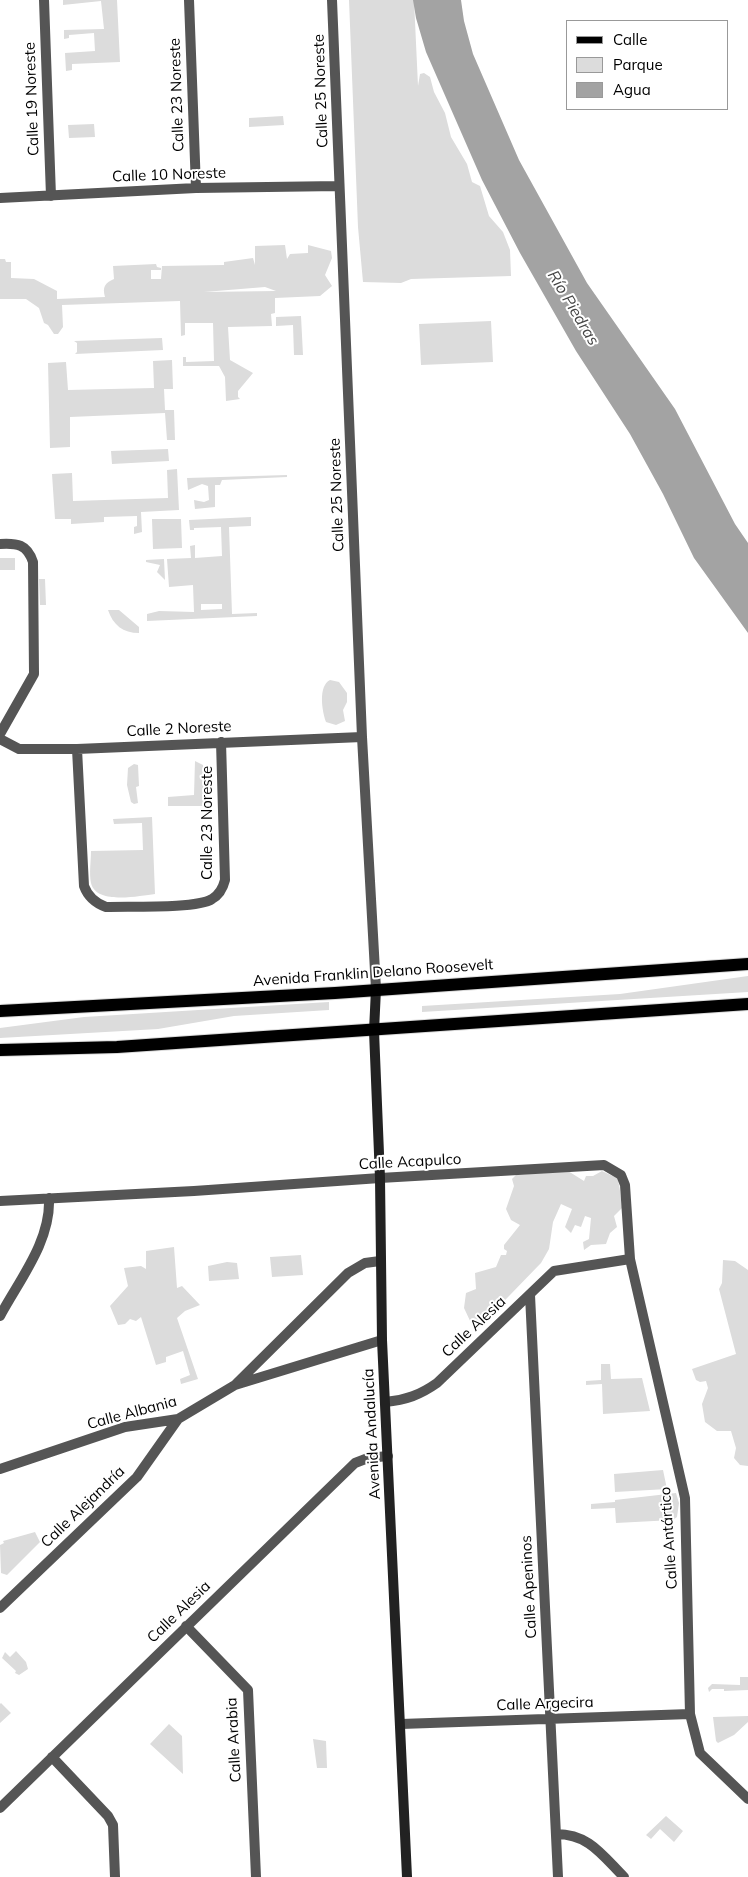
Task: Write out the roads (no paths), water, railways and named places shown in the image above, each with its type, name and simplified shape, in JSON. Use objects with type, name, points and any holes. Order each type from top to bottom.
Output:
[{"type":"main road","name":"Avenida Franklin Delano Roosevelt","points":[[0,1011],[376,989],[748,964]]},
{"type":"main road","points":[[0,1050],[117,1047],[374,1031],[748,1004]]},
{"type":"street","name":"Calle 19 Noreste","points":[[44,0],[51,196]]},
{"type":"street","name":"Calle 23 Noreste","points":[[189,0],[196,188]]},
{"type":"street","name":"Calle 25 Noreste","points":[[332,0],[362,737],[376,989]]},
{"type":"street","name":"Calle 10 Noreste","points":[[0,198],[196,188],[339,186]]},
{"type":"street","points":[[0,734],[34,674],[33,562],[30,552],[23,546],[4,544]]},
{"type":"street","name":"Calle 2 Noreste","points":[[0,738],[19,749],[77,749],[362,737]]},
{"type":"street","name":"Calle 23 Noreste","points":[[77,749],[86,892],[97,904],[106,907],[205,902],[216,897],[225,880],[221,742]]},
{"type":"street","name":"Avenida Andalucía","points":[[376,989],[374,1031],[380,1178],[382,1340],[407,1877]]},
{"type":"street","name":"Calle Acapulco","points":[[0,1200],[194,1192],[380,1178],[604,1165],[621,1175],[625,1184],[630,1260]]},
{"type":"street","points":[[0,1316],[45,1234],[50,1214],[49,1198]]},
{"type":"street","points":[[530,1295],[554,1271],[630,1260]]},
{"type":"street","name":"Calle Antártico","points":[[630,1260],[685,1498],[690,1714],[700,1752],[748,1798]]},
{"type":"street","points":[[236,1385],[348,1273],[365,1263],[380,1261]]},
{"type":"street","name":"Calle Alesia","points":[[385,1402],[405,1400],[420,1395],[438,1382],[530,1295]]},
{"type":"street","name":"Calle Apeninos","points":[[530,1295],[558,1877]]},
{"type":"street","name":"Calle Albania","points":[[0,1469],[125,1427],[178,1419],[236,1385],[382,1340]]},
{"type":"street","name":"Calle Alejandría","points":[[0,1608],[136,1477],[178,1419]]},
{"type":"street","name":"Calle Alesia","points":[[0,1808],[355,1463],[368,1458],[388,1456]]},
{"type":"street","name":"Calle Arabia","points":[[186,1626],[248,1690],[256,1877]]},
{"type":"street","name":"Calle Argecira","points":[[401,1724],[690,1714]]},
{"type":"street","points":[[52,1757],[110,1819],[113,1825],[115,1877]]},
{"type":"street","points":[[556,1834],[578,1836],[594,1848],[624,1877]]},
{"type":"water","name":"Río Piedras","points":[[413,0],[461,0],[464,21],[473,54],[519,160],[587,283],[675,409],[735,524],[748,543],[748,633],[694,558],[663,494],[630,434],[576,351],[520,253],[482,180],[426,52]]}]
